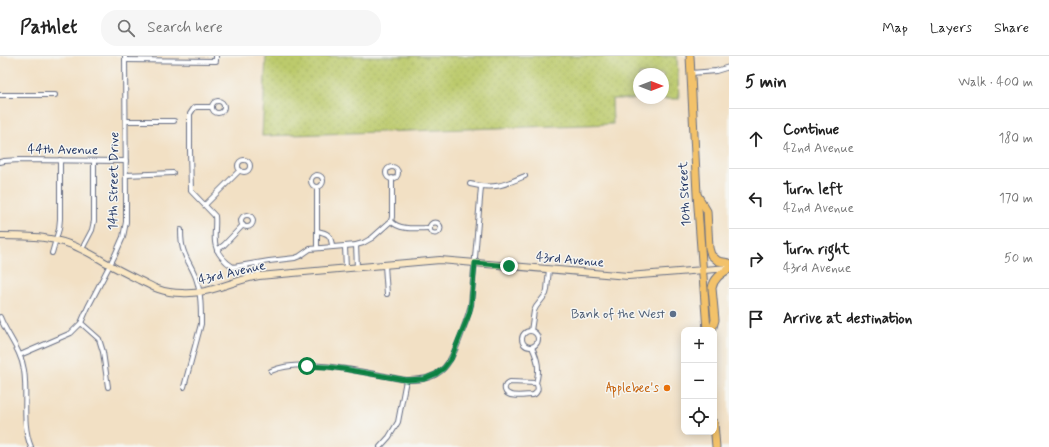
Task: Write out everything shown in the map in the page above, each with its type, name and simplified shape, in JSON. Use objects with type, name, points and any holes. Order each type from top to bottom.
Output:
[{"type":"main road","name":"10th Street","points":[[690,56],[697,194],[707,327]]},
{"type":"main road","points":[[697,194],[707,211],[709,248],[711,255],[718,261],[729,263]]},
{"type":"main road","points":[[713,327],[715,320],[712,288],[713,283],[717,277],[729,269]]},
{"type":"main road","points":[[715,435],[716,447]]},
{"type":"street","points":[[125,58],[216,61],[216,56]]},
{"type":"street","name":"14th Street Drive","points":[[20,355],[71,333],[81,323],[123,237],[126,222],[125,58]]},
{"type":"street","points":[[691,73],[716,71],[729,67]]},
{"type":"street","points":[[0,95],[55,95]]},
{"type":"street","points":[[212,107],[196,107],[190,114],[191,191],[215,216],[215,242],[217,250],[220,255],[234,267],[295,258],[310,249],[356,245],[367,241],[391,221],[392,178]]},
{"type":"street","points":[[126,121],[174,121]]},
{"type":"street","name":"44th Avenue","points":[[0,162],[19,160],[126,161]]},
{"type":"street","points":[[52,253],[60,219],[60,160]]},
{"type":"street","points":[[82,249],[92,230],[94,221],[94,161]]},
{"type":"street","points":[[205,205],[240,170]]},
{"type":"street","points":[[126,174],[173,173]]},
{"type":"street","points":[[470,184],[487,188],[504,185],[525,176]]},
{"type":"street","points":[[317,187],[317,248]]},
{"type":"street","points":[[271,371],[294,366],[329,367],[406,380],[424,379],[436,374],[444,368],[451,359],[469,314],[471,305],[481,187]]},
{"type":"street","points":[[391,221],[394,225],[402,228],[430,228]]},
{"type":"street","points":[[217,250],[224,245],[243,225]]},
{"type":"street","points":[[181,230],[182,247],[184,254],[192,268],[199,293],[201,324],[184,387]]},
{"type":"street","points":[[317,231],[324,232],[329,236],[331,238],[332,246]]},
{"type":"street","name":"43rd Avenue","points":[[0,236],[41,237],[56,240],[82,249],[110,265],[159,289],[191,294],[208,291],[259,276],[440,260],[628,276],[729,269]]},
{"type":"street","points":[[356,245],[357,267]]},
{"type":"street","points":[[345,246],[346,268]]},
{"type":"street","points":[[257,263],[259,276]]},
{"type":"street","points":[[385,265],[387,294]]},
{"type":"street","points":[[246,266],[249,278]]},
{"type":"street","points":[[531,331],[534,311],[548,290],[549,269]]},
{"type":"street","points":[[0,317],[1,323],[20,355],[24,370],[26,428],[31,447]]},
{"type":"street","points":[[81,323],[99,339],[103,352],[108,387]]},
{"type":"street","points":[[531,331],[536,334],[538,339],[537,344],[532,347],[525,345],[522,339],[526,332],[531,331]]},
{"type":"street","points":[[532,347],[537,359],[538,375],[536,383],[538,386],[536,394],[511,396],[508,395],[505,390],[505,386],[510,382],[536,383]]},
{"type":"street","points":[[380,447],[389,438],[398,422],[406,380]]},
{"type":"green space","points":[[266,56],[677,56],[679,99],[669,99],[669,68],[633,68],[633,99],[612,99],[613,124],[262,136]]},
{"type":"place","name":"Bank of the West","points":[[673,314]]},
{"type":"place","name":"Applebee's","points":[[667,388]]},
{"type":"route","points":[[307,366],[344,369],[406,380],[424,379],[436,374],[444,368],[451,359],[469,314],[475,263],[509,266]]}]
